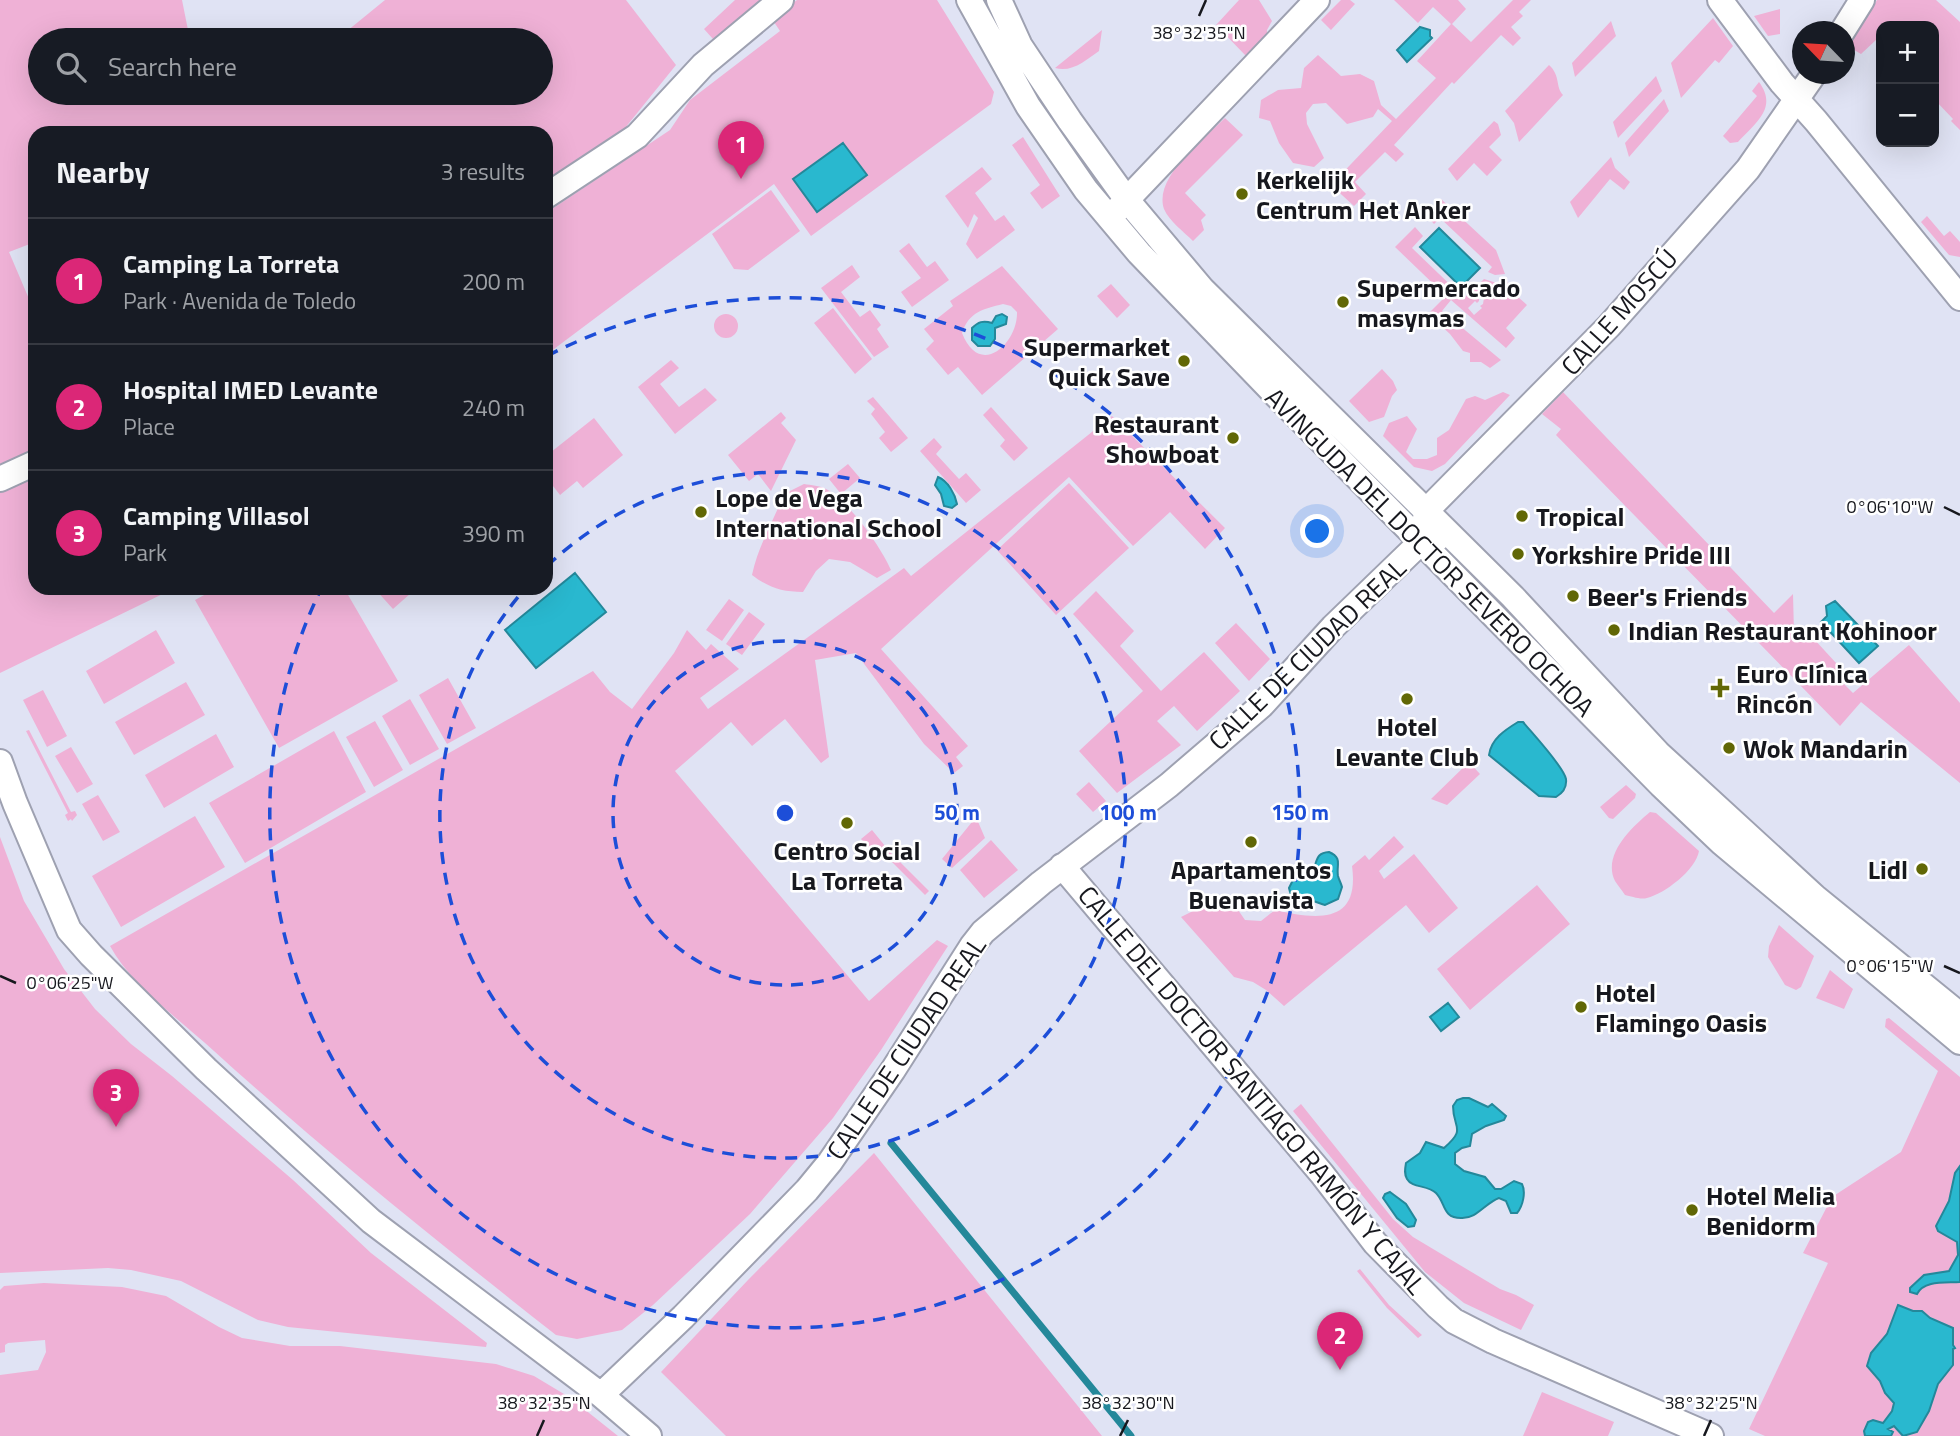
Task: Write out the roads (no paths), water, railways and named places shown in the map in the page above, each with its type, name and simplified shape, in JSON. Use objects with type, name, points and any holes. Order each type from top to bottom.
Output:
[{"type":"street","points":[[553,191],[637,136],[703,65],[781,0]]},
{"type":"street","name":"AVINGUDA DEL DOCTOR SEVERO OCHOA","points":[[970,0],[1017,89],[1086,190],[1139,253],[1421,542],[1722,843],[1960,1042]]},
{"type":"street","name":"AVINGUDA DEL DOCTOR SEVERO OCHOA","points":[[999,0],[1020,46],[1070,121],[1128,200],[1202,289],[1451,536],[1658,754],[1815,897],[1960,1015]]},
{"type":"street","points":[[1109,217],[1317,0]]},
{"type":"street","points":[[1720,0],[1797,101],[1959,294]]},
{"type":"street","points":[[1849,21],[1862,0]]},
{"type":"street","name":"CALLE MOSCÚ","points":[[1426,511],[1595,341],[1748,169],[1808,84]]},
{"type":"street","points":[[0,479],[28,466]]},
{"type":"street","points":[[1421,542],[1426,511]]},
{"type":"street","name":"CALLE DE CIUDAD REAL","points":[[601,1395],[683,1317],[807,1190],[830,1162],[887,1079],[972,946],[999,918],[1062,866],[1169,785],[1261,706],[1333,627],[1421,542],[1451,536]]},
{"type":"street","points":[[0,762],[69,930],[90,955],[206,1069],[372,1221],[601,1395],[649,1436]]},
{"type":"street","name":"CALLE DEL DOCTOR SANTIAGO RAMÓN Y CAJAL","points":[[1062,866],[1322,1174],[1375,1243],[1438,1307],[1454,1321],[1493,1341],[1711,1436]]},
{"type":"water","points":[[1420,27],[1430,30],[1432,38],[1407,62],[1397,50]]},
{"type":"water","points":[[843,143],[867,175],[817,212],[793,179]]},
{"type":"water","points":[[1439,228],[1480,268],[1461,287],[1420,247]]},
{"type":"water","points":[[1002,314],[1007,317],[1006,324],[995,328],[995,339],[990,346],[978,346],[972,340],[972,328],[981,322],[992,323],[996,316]]},
{"type":"water","points":[[938,477],[948,485],[955,496],[957,504],[952,508],[944,506],[935,485]]},
{"type":"water","points":[[575,573],[606,612],[536,668],[505,630],[548,595],[553,595],[553,591]]},
{"type":"water","points":[[1835,601],[1878,646],[1859,663],[1821,622],[1827,616],[1826,606]]},
{"type":"water","points":[[1518,722],[1523,722],[1564,774],[1565,788],[1556,797],[1539,796],[1489,755],[1496,740]]},
{"type":"water","points":[[1329,852],[1337,859],[1342,887],[1338,899],[1325,905],[1292,897],[1289,888],[1294,878],[1312,872],[1319,856]]},
{"type":"water","points":[[1448,1003],[1459,1017],[1441,1031],[1430,1017]]},
{"type":"water","points":[[1463,1098],[1488,1107],[1492,1104],[1506,1116],[1504,1120],[1472,1134],[1470,1146],[1455,1153],[1455,1164],[1464,1171],[1485,1177],[1495,1189],[1501,1189],[1514,1181],[1522,1184],[1523,1199],[1517,1213],[1511,1213],[1506,1201],[1499,1198],[1467,1218],[1450,1216],[1436,1193],[1409,1182],[1406,1177],[1406,1163],[1420,1153],[1426,1142],[1444,1148],[1455,1136],[1457,1128],[1453,1106],[1457,1100]]},
{"type":"water","points":[[1960,1166],[1960,1282],[1935,1283],[1925,1286],[1917,1294],[1910,1292],[1910,1288],[1924,1275],[1949,1271],[1958,1255],[1957,1242],[1938,1231],[1936,1226],[1949,1201],[1955,1173]]},
{"type":"water","points":[[1390,1192],[1406,1204],[1416,1220],[1414,1226],[1408,1227],[1397,1218],[1383,1198]]},
{"type":"water","points":[[1898,1305],[1913,1311],[1922,1311],[1930,1318],[1953,1328],[1953,1365],[1938,1384],[1929,1411],[1917,1432],[1903,1436],[1894,1426],[1888,1429],[1893,1432],[1891,1436],[1865,1436],[1868,1422],[1873,1420],[1883,1423],[1892,1411],[1894,1403],[1867,1366],[1871,1353],[1887,1334]]},
{"type":"waterway","points":[[891,1143],[1131,1436]]},
{"type":"place","name":"Camping La Torreta","points":[[741,179]]},
{"type":"place","name":"Kerkelijk Centrum Het Anker","points":[[1242,194]]},
{"type":"place","name":"Supermercado masymas","points":[[1343,302]]},
{"type":"place","name":"Supermarket Quick Save","points":[[1184,361]]},
{"type":"place","name":"Restaurant Showboat","points":[[1233,438]]},
{"type":"place","name":"Lope de Vega International School","points":[[701,512]]},
{"type":"place","name":"Tropical","points":[[1522,516]]},
{"type":"place","name":"Yorkshire Pride III","points":[[1518,554]]},
{"type":"place","name":"Beer's Friends","points":[[1573,596]]},
{"type":"place","name":"Indian Restaurant Kohinoor","points":[[1614,630]]},
{"type":"place","name":"Euro Clínica Rincón","points":[[1720,688]]},
{"type":"place","name":"Hotel Levante Club","points":[[1407,699]]},
{"type":"place","name":"Wok Mandarin","points":[[1729,748]]},
{"type":"place","name":"Centro Social La Torreta","points":[[847,823]]},
{"type":"place","name":"Apartamentos Buenavista","points":[[1251,842]]},
{"type":"place","name":"Lidl","points":[[1922,869]]},
{"type":"place","name":"Hotel Flamingo Oasis","points":[[1581,1007]]},
{"type":"place","name":"Camping Villasol","points":[[116,1127]]},
{"type":"place","name":"Hotel Melia Benidorm","points":[[1692,1210]]},
{"type":"place","name":"Hospital IMED Levante","points":[[1340,1370]]}]
